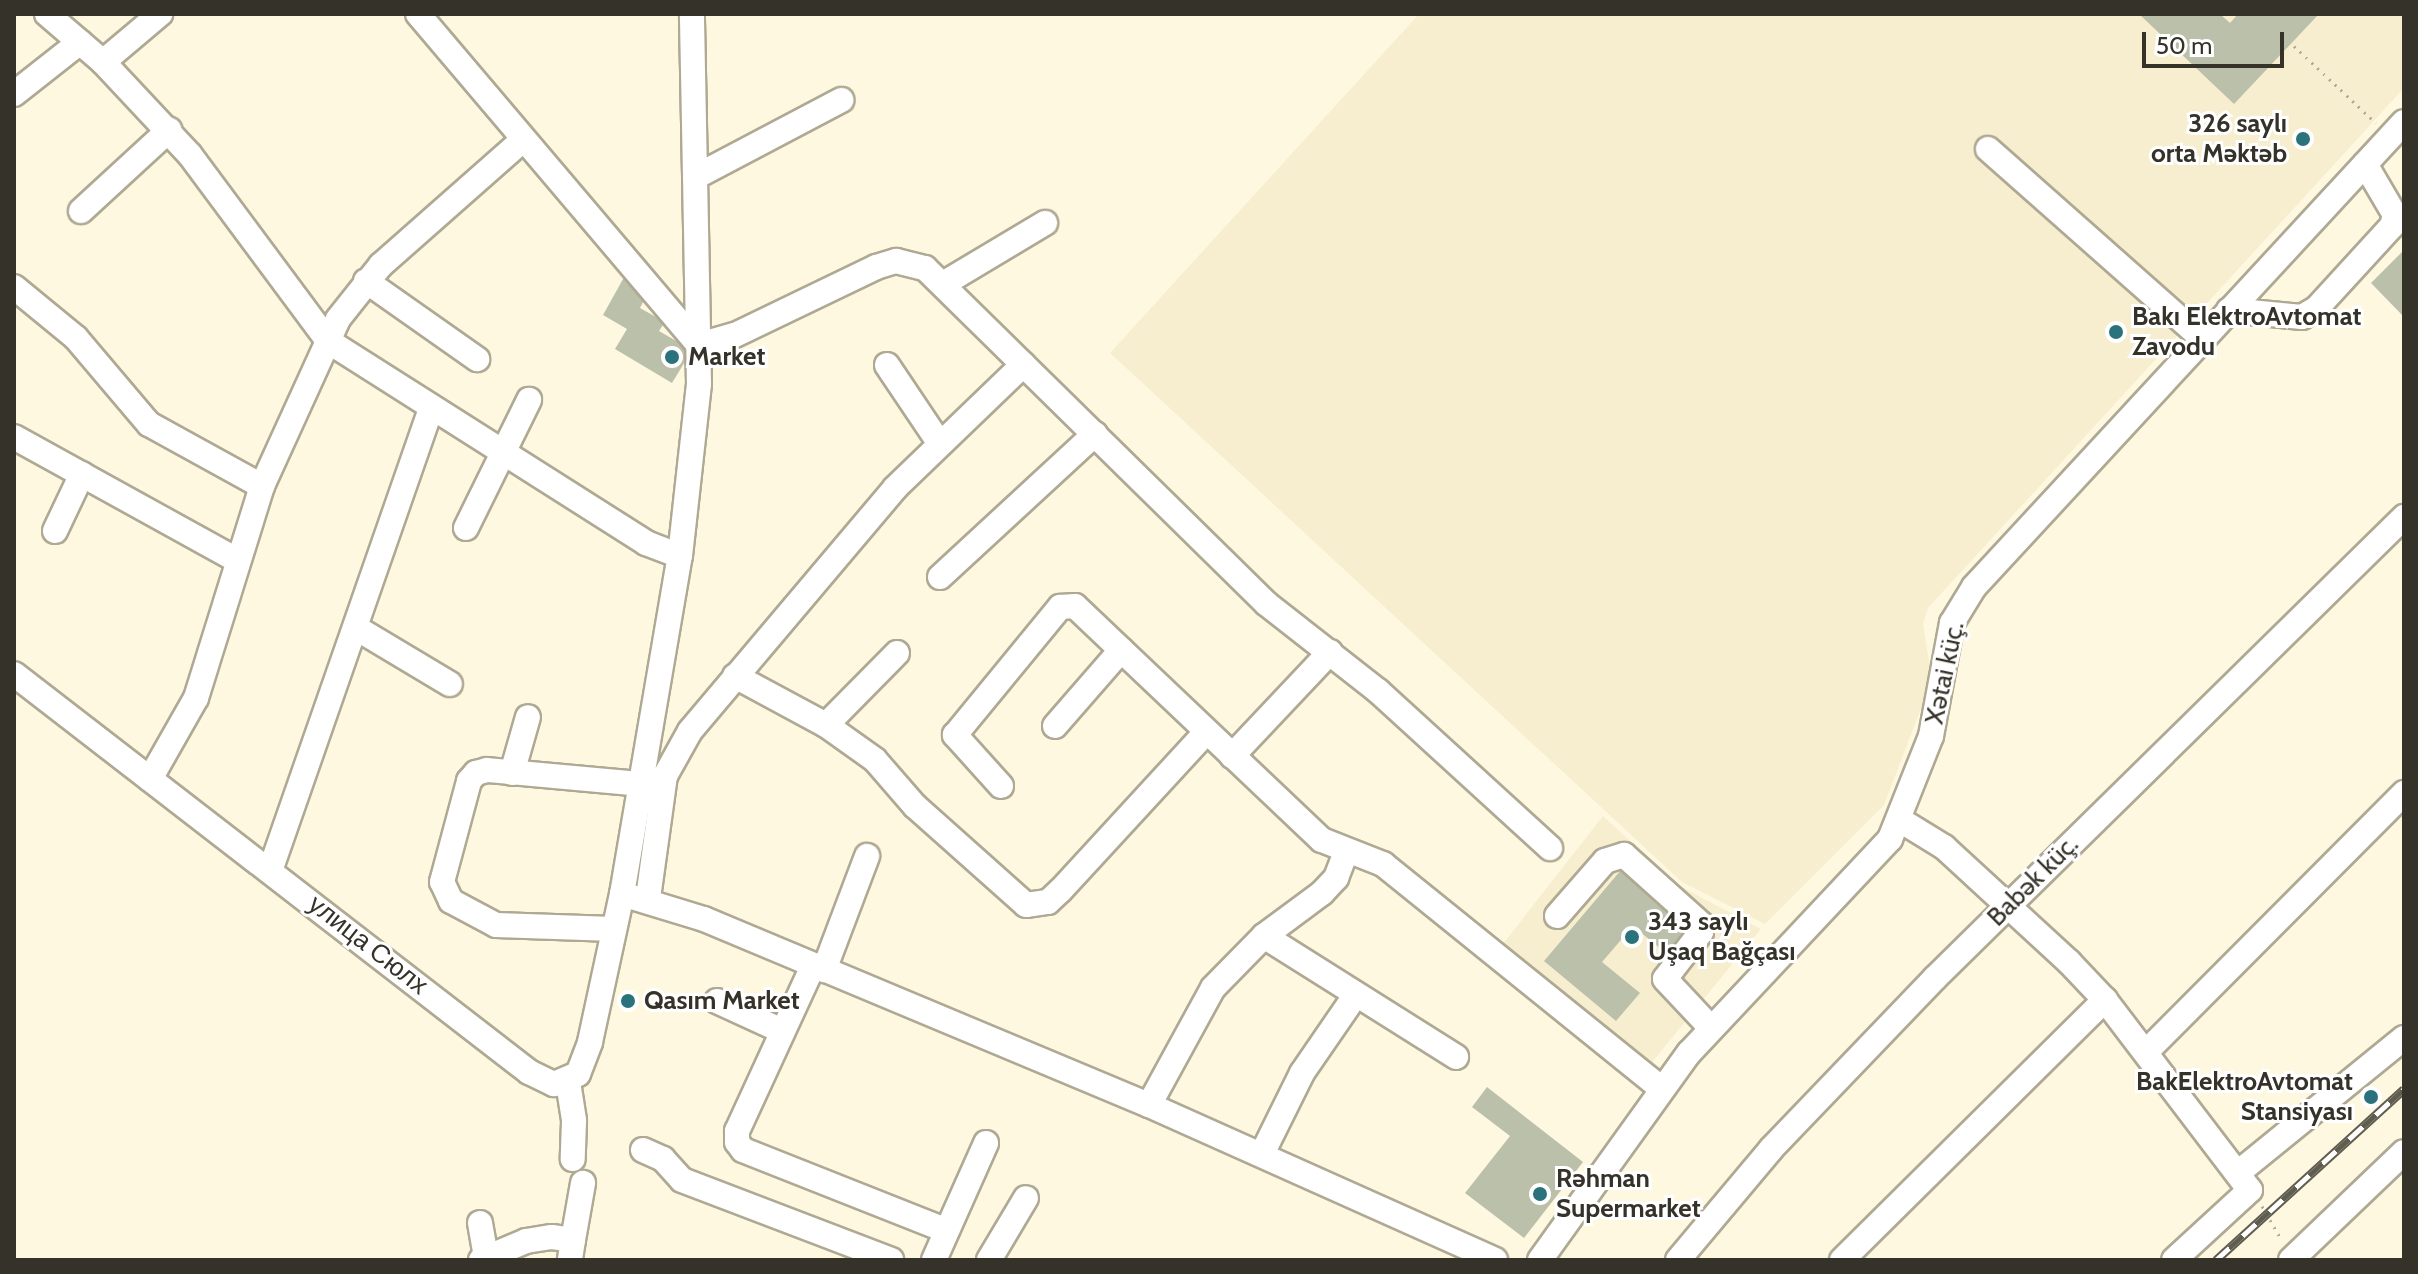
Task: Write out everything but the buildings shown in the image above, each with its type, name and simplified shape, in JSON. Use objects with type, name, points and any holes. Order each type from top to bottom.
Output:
[{"type":"street","points":[[47,14],[103,62],[169,130],[328,341],[646,543],[680,556]]},
{"type":"street","points":[[103,62],[160,14]]},
{"type":"street","points":[[418,14],[699,345]]},
{"type":"street","points":[[573,1159],[574,1121],[568,1082],[585,1063],[622,894],[680,556],[699,345],[699,175],[692,14]]},
{"type":"street","points":[[14,94],[80,42]]},
{"type":"street","points":[[699,175],[841,100]]},
{"type":"street","name":"Xətai küç.","points":[[1549,1257],[1661,1088],[1711,1028],[1870,866],[1900,820],[1931,736],[1952,623],[1963,603],[2397,129]]},
{"type":"street","points":[[81,211],[169,130]]},
{"type":"street","points":[[150,779],[196,698],[262,486],[328,341],[366,281],[523,140]]},
{"type":"street","points":[[1988,149],[2203,339]]},
{"type":"street","points":[[2229,310],[2302,317],[2316,309],[2392,226],[2393,207],[2365,164]]},
{"type":"street","points":[[943,284],[1045,223]]},
{"type":"street","points":[[699,345],[735,335],[896,261],[925,268],[1267,604],[1330,652],[1550,848]]},
{"type":"street","points":[[366,281],[477,359]]},
{"type":"street","points":[[14,287],[76,338],[149,424],[262,486]]},
{"type":"street","points":[[887,365],[940,444]]},
{"type":"street","points":[[648,898],[673,757],[735,676],[864,522],[1023,365]]},
{"type":"street","points":[[466,528],[529,400]]},
{"type":"street","points":[[271,868],[358,629],[415,442],[431,408]]},
{"type":"street","points":[[940,577],[1095,434]]},
{"type":"street","points":[[14,437],[237,560]]},
{"type":"street","points":[[55,531],[82,474]]},
{"type":"street","name":"Babək küç.","points":[[1678,1260],[1771,1149],[2008,905],[2404,517]]},
{"type":"street","points":[[1001,786],[955,735],[1060,607],[1075,606],[1322,840],[1383,864],[1661,1088]]},
{"type":"street","points":[[358,629],[450,684]]},
{"type":"street","points":[[1055,726],[1121,650]]},
{"type":"street","points":[[1232,756],[1330,652]]},
{"type":"street","points":[[826,725],[897,653]]},
{"type":"street","name":"улица Сюлх","points":[[14,674],[271,868],[529,1072],[554,1084],[568,1082]]},
{"type":"street","points":[[735,676],[826,725],[875,760],[915,806],[1016,898],[1036,905],[1060,891],[1206,732]]},
{"type":"street","points":[[512,773],[528,717]]},
{"type":"street","points":[[614,929],[496,925],[473,916],[443,890],[469,781],[487,770],[641,784]]},
{"type":"street","points":[[2146,1052],[2404,793]]},
{"type":"street","points":[[1900,820],[1944,847],[2105,1000],[2245,1181]]},
{"type":"street","points":[[1149,1105],[1213,988],[1264,936],[1322,893],[1336,878],[1346,852]]},
{"type":"street","points":[[1557,916],[1605,861],[1624,855],[1701,924],[1701,932],[1665,979],[1711,1028]]},
{"type":"street","points":[[867,856],[819,968],[782,1031],[737,1131],[743,1150],[945,1230]]},
{"type":"street","points":[[622,894],[648,898],[1149,1105],[1495,1260]]},
{"type":"street","points":[[1264,936],[1456,1057]]},
{"type":"street","points":[[1262,1154],[1302,1073],[1355,996]]},
{"type":"street","points":[[1842,1260],[2105,1000]]},
{"type":"street","points":[[717,1001],[782,1031]]},
{"type":"street","points":[[2174,1260],[2245,1181],[2404,1038]]},
{"type":"street","points":[[934,1260],[986,1143]]},
{"type":"street","points":[[643,1150],[663,1159],[682,1180],[891,1260]]},
{"type":"street","points":[[2288,1254],[2404,1152]]},
{"type":"street","points":[[480,1223],[483,1259],[533,1239],[572,1250],[583,1183]]},
{"type":"street","points":[[989,1260],[1026,1198]]},
{"type":"path","points":[[2294,46],[2397,129]]},
{"type":"path","points":[[2245,1181],[2282,1236],[2288,1254]]},
{"type":"shaded area","points":[[1419,14],[2404,14],[2404,88],[1928,608],[1923,624],[1932,680],[1884,805],[1765,924],[1682,882],[1110,353]]},
{"type":"shaded area","name":"343 saylı Uşaq Bağçası","points":[[1603,816],[1678,885],[1761,929],[1649,1066],[1503,944]]},
{"type":"railway","points":[[2216,1260],[2404,1089]]},
{"type":"place","name":"326 saylı orta Məktəb","points":[[2303,139]]},
{"type":"place","name":"Bakı ElektroAvtomat Zavodu","points":[[2116,332]]},
{"type":"place","name":"Market","points":[[672,357]]},
{"type":"place","name":"343 saylı Uşaq Bağçası","points":[[1632,937]]},
{"type":"place","name":"Qasım Market","points":[[628,1001]]},
{"type":"place","name":"BakElektroAvtomat Stansiyası","points":[[2371,1097]]},
{"type":"place","name":"Rəhman Supermarket","points":[[1540,1194]]}]
